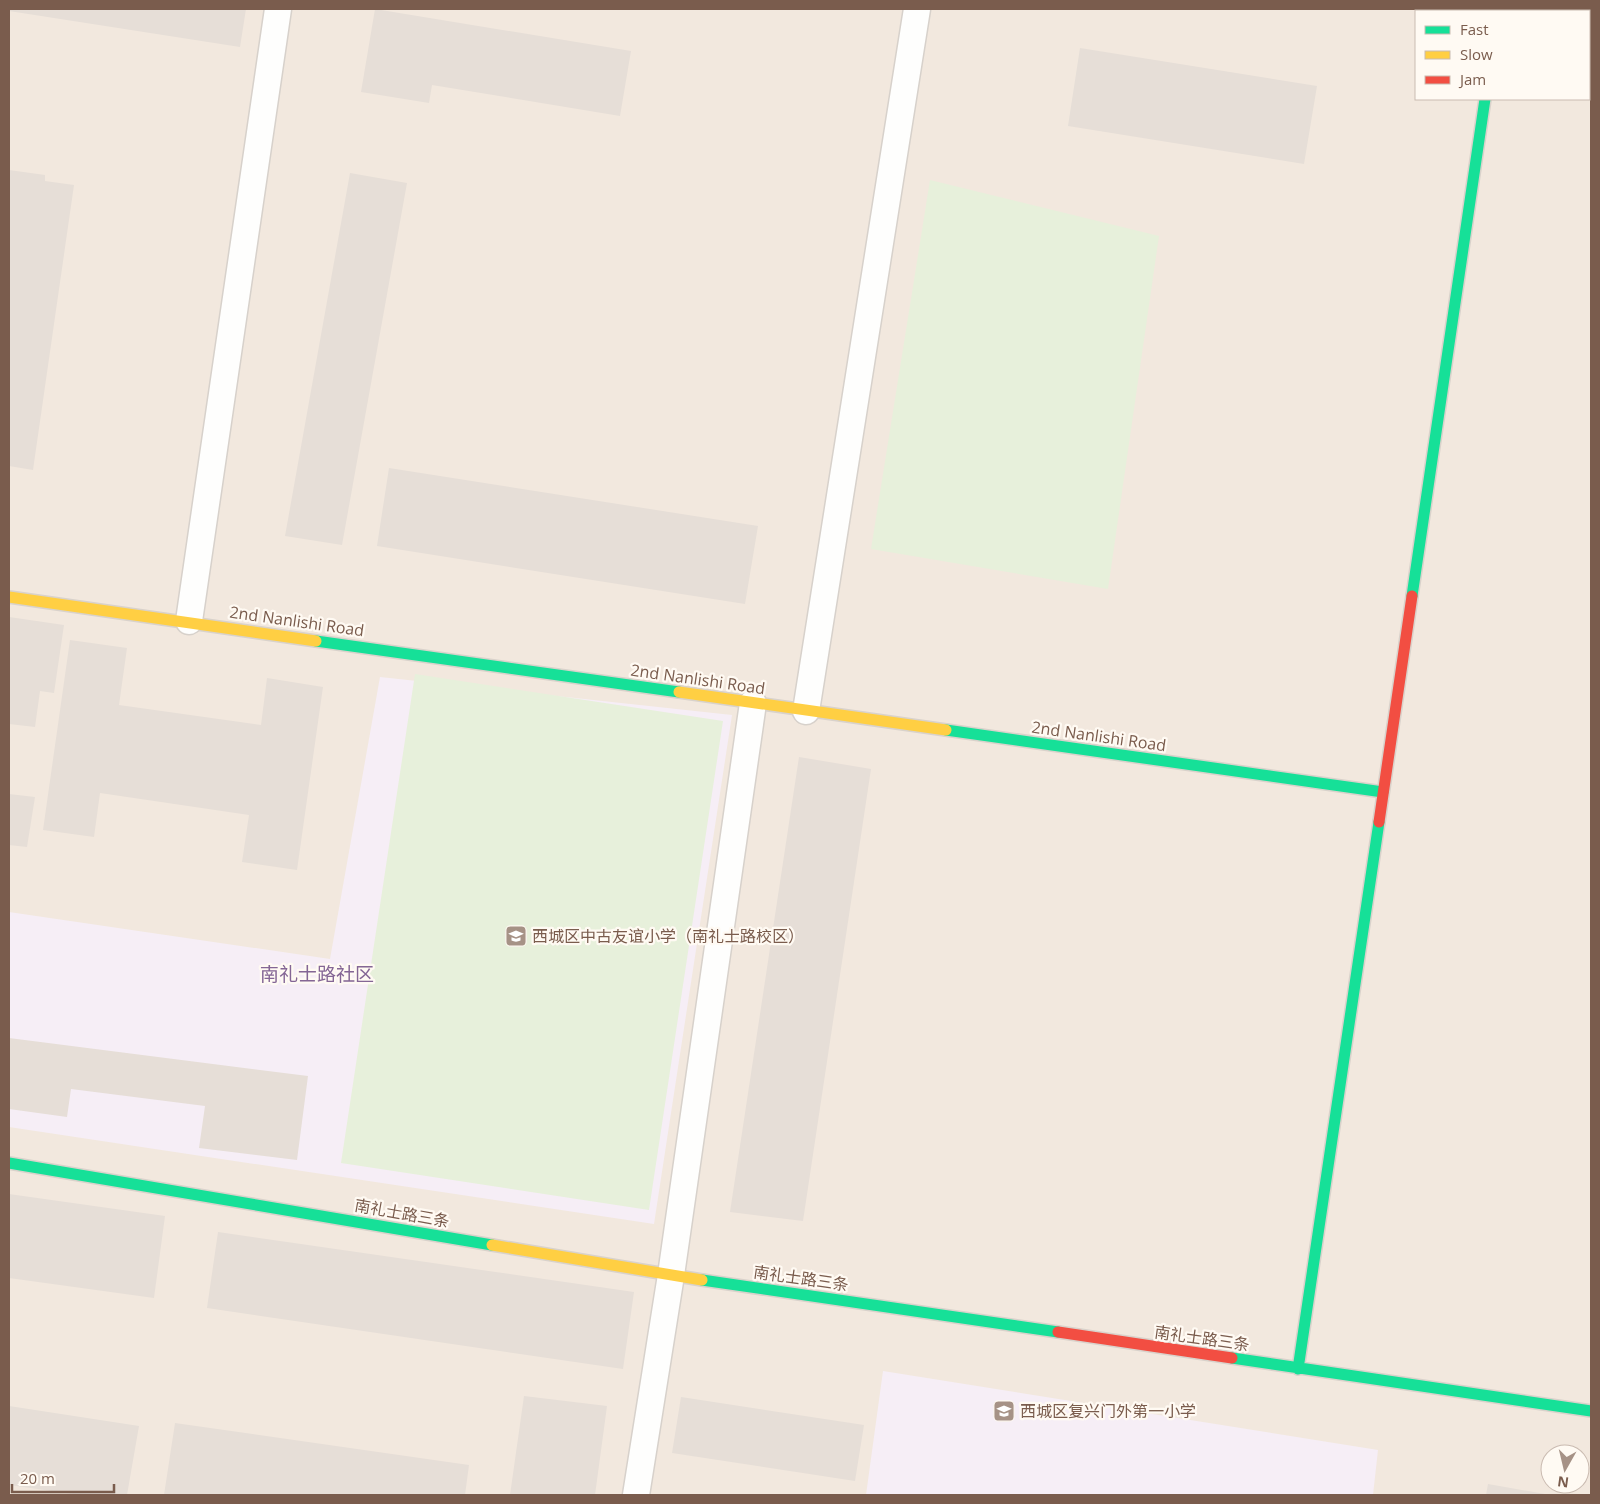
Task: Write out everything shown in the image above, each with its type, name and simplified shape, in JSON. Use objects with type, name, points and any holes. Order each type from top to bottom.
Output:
[{"type":"street","points":[[189,621],[278,9]]},
{"type":"street","points":[[806,711],[917,9]]},
{"type":"street","points":[[1298,1368],[1486,100]]},
{"type":"street","name":"2nd Nanlishi Road","points":[[9,597],[189,621],[806,711],[1383,792]]},
{"type":"street","points":[[636,1495],[671,1275],[753,703]]},
{"type":"street","name":"南礼士路三条","points":[[9,1163],[671,1275],[1591,1411]]},
{"type":"shaded area","points":[[9,9],[1591,9],[1591,1495],[9,1495]]},
{"type":"shaded area","name":"西城区中古友谊小学（南礼士路校区）","points":[[380,677],[732,715],[654,1224],[9,1127],[9,912],[330,959]]},
{"type":"shaded area","name":"西城区复兴门外第一小学","points":[[883,1371],[1378,1450],[1373,1495],[866,1495]]},
{"type":"green space","points":[[930,180],[1159,236],[1108,589],[871,549]]},
{"type":"green space","name":"西城区中古友谊小学（南礼士路校区）","points":[[415,674],[723,721],[649,1210],[341,1163]]},
{"type":"building","points":[[9,9],[246,9],[240,47],[9,11]]},
{"type":"building","points":[[375,9],[631,51],[620,116],[432,85],[429,103],[361,92]]},
{"type":"building","points":[[1080,48],[1317,86],[1304,164],[1068,126]]},
{"type":"building","points":[[9,170],[45,175],[45,181],[74,185],[33,470],[9,466]]},
{"type":"building","points":[[350,173],[407,183],[342,545],[285,536]]},
{"type":"building","points":[[389,468],[758,526],[745,604],[377,546]]},
{"type":"building","points":[[9,617],[64,625],[54,693],[40,691],[35,727],[9,724]]},
{"type":"building","points":[[70,640],[127,648],[119,705],[261,725],[267,678],[323,687],[297,870],[242,862],[249,815],[100,793],[94,837],[43,830]]},
{"type":"building","points":[[799,757],[871,769],[803,1221],[730,1212]]},
{"type":"building","points":[[9,794],[35,797],[27,847],[9,845]]},
{"type":"building","points":[[9,1038],[308,1076],[297,1160],[199,1148],[205,1106],[71,1089],[67,1117],[9,1109]]},
{"type":"building","points":[[9,1194],[165,1216],[154,1298],[9,1278]]},
{"type":"building","points":[[218,1232],[634,1292],[623,1369],[207,1308]]},
{"type":"building","points":[[524,1396],[607,1406],[595,1495],[510,1495]]},
{"type":"building","points":[[681,1397],[864,1425],[855,1481],[672,1453]]},
{"type":"building","points":[[9,1406],[139,1426],[127,1495],[80,1495],[9,1485]]},
{"type":"building","points":[[175,1423],[469,1465],[465,1495],[164,1495]]},
{"type":"building","points":[[1488,1484],[1545,1494],[1545,1495],[1486,1495]]},
{"type":"traffic: fast","points":[[1412,596],[1485,100]]},
{"type":"traffic: fast","points":[[316,641],[679,692]]},
{"type":"traffic: fast","points":[[946,730],[1383,792]]},
{"type":"traffic: fast","points":[[1298,1369],[1379,822]]},
{"type":"traffic: fast","points":[[9,1163],[492,1245]]},
{"type":"traffic: fast","points":[[702,1280],[1058,1332]]},
{"type":"traffic: fast","points":[[1232,1358],[1591,1411]]},
{"type":"traffic: slow","points":[[9,597],[316,641]]},
{"type":"traffic: slow","points":[[679,692],[946,730]]},
{"type":"traffic: slow","points":[[492,1245],[702,1280]]},
{"type":"traffic: jam","points":[[1379,822],[1412,596]]},
{"type":"traffic: jam","points":[[1058,1332],[1232,1358]]},
{"type":"place","name":"西城区中古友谊小学（南礼士路校区）","points":[[516,936]]},
{"type":"place","name":"西城区复兴门外第一小学","points":[[1004,1411]]},
{"type":"district","name":"南礼士路社区","points":[[317,974]]}]
